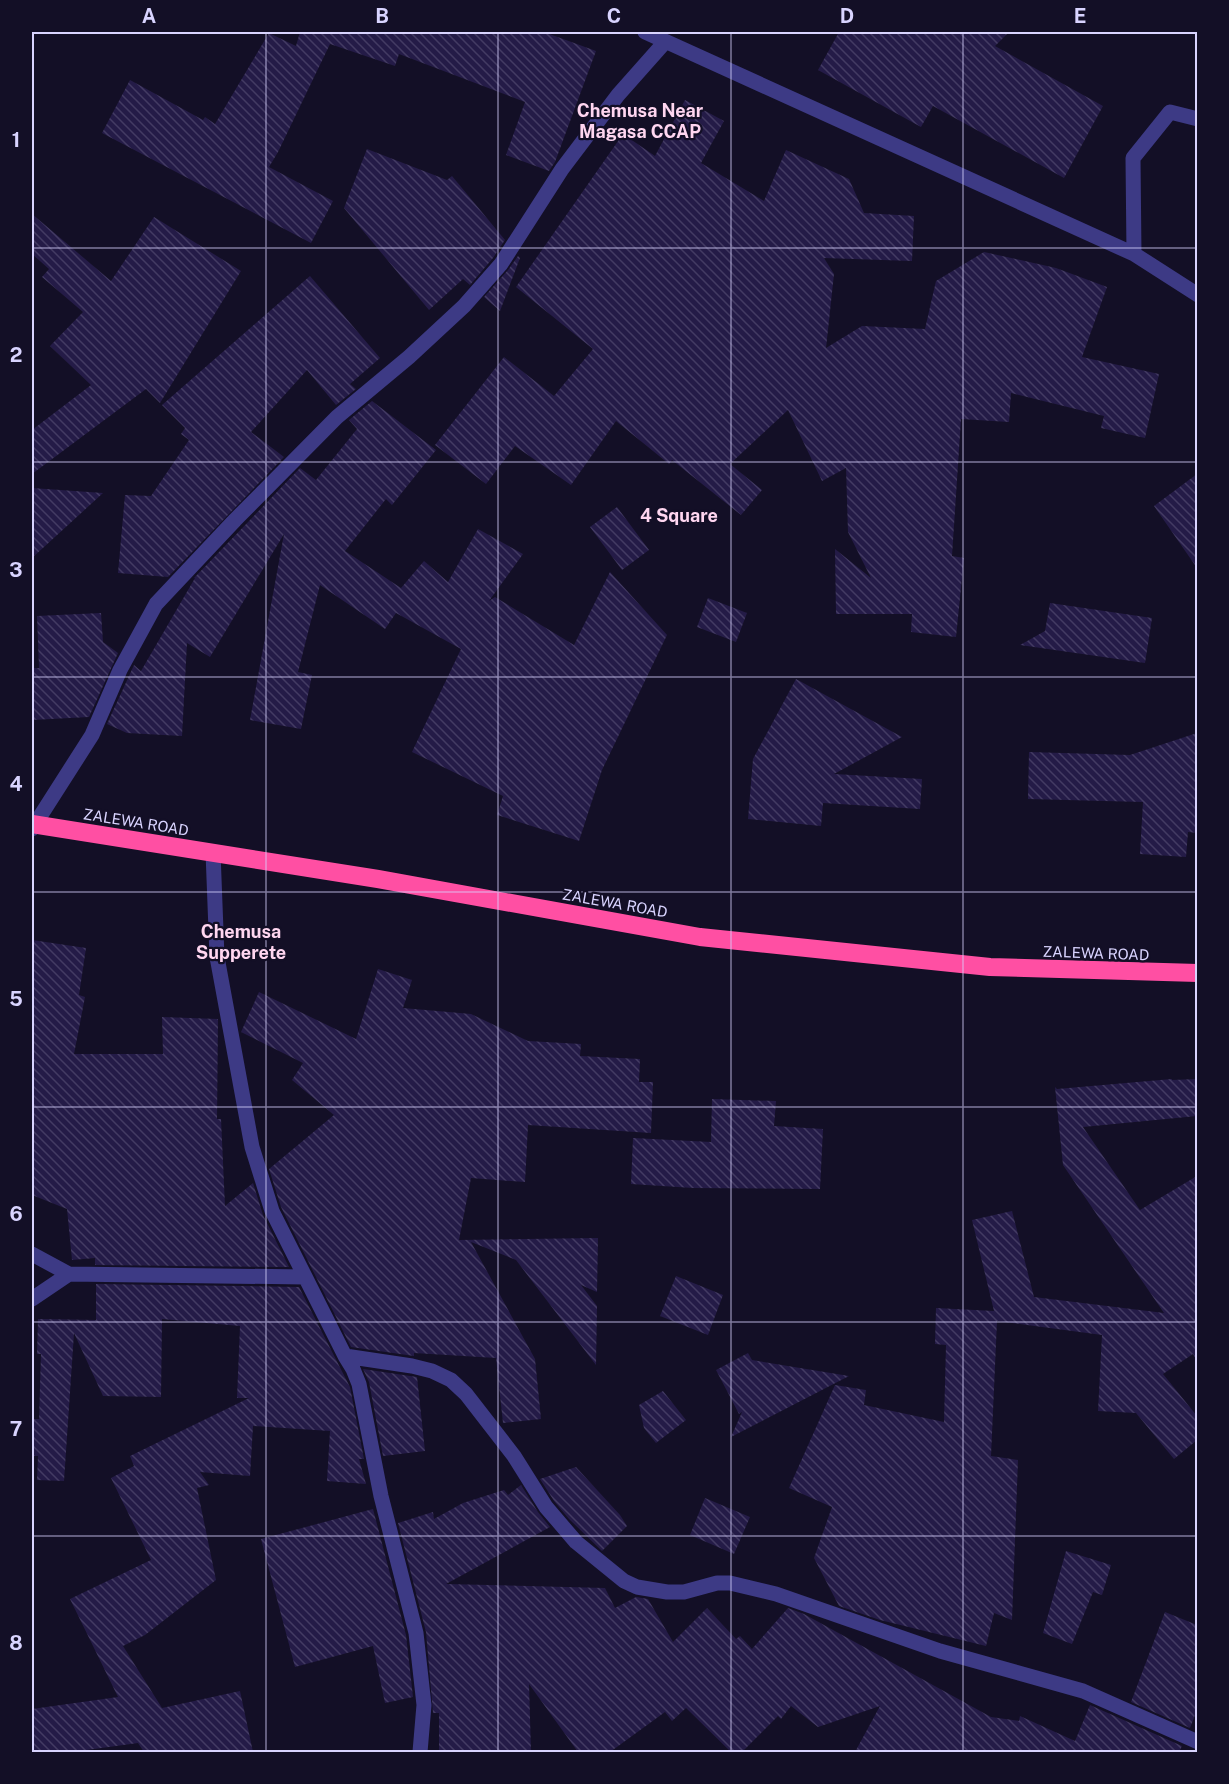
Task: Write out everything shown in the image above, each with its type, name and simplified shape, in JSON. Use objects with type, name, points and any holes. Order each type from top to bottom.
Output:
[{"type":"highway","name":"ZALEWA ROAD","points":[[32,826],[378,879],[700,937],[990,967],[1197,974]]},
{"type":"street","points":[[645,32],[1134,254],[1197,295]]},
{"type":"street","points":[[32,826],[92,735],[120,670],[156,604],[337,417],[409,357],[464,306],[501,264],[562,169],[618,95],[665,42]]},
{"type":"street","points":[[1134,254],[1133,158],[1170,112],[1197,120]]},
{"type":"street","points":[[213,852],[217,957],[252,1148],[272,1211],[353,1369],[361,1392],[381,1496],[416,1633],[424,1705],[420,1752]]},
{"type":"street","points":[[32,1254],[69,1274],[305,1277]]},
{"type":"street","points":[[32,1299],[69,1274]]},
{"type":"street","points":[[345,1356],[412,1366],[432,1371],[451,1380],[466,1394],[513,1456],[546,1507],[576,1542],[624,1581],[637,1587],[684,1592],[717,1583],[730,1583],[776,1594],[940,1651],[1083,1691],[1197,1742]]},
{"type":"building","points":[[300,32],[544,32],[596,51],[555,162],[549,171],[506,155],[525,102],[399,54],[395,66],[330,44],[269,167],[333,201],[311,243],[102,133],[130,80],[203,120],[205,117],[215,124],[269,33],[296,46]]},
{"type":"building","points":[[839,32],[1009,32],[995,46],[1103,106],[1064,178],[933,106],[921,127],[818,70]]},
{"type":"building","points":[[685,100],[724,121],[701,163],[764,201],[786,150],[849,179],[864,213],[914,216],[912,261],[824,258],[834,274],[826,348],[862,326],[925,329],[936,281],[984,252],[1056,268],[1107,287],[1082,357],[1159,374],[1145,438],[1101,428],[1104,416],[1011,393],[1009,422],[961,419],[952,556],[964,558],[956,637],[911,632],[912,614],[836,614],[835,549],[871,578],[848,532],[846,468],[822,481],[788,410],[730,464],[762,490],[741,515],[672,460],[669,464],[616,421],[571,485],[515,446],[486,484],[435,445],[504,357],[554,396],[593,349],[516,287],[623,134],[655,156]]},
{"type":"building","points":[[367,149],[447,180],[452,176],[505,240],[470,285],[463,279],[429,310],[344,208]]},
{"type":"building","points":[[32,214],[111,281],[154,217],[241,271],[160,403],[146,389],[32,474],[32,430],[91,385],[50,346],[83,312],[42,277],[49,269],[32,254]]},
{"type":"building","points":[[518,256],[520,258],[500,311],[484,297]]},
{"type":"building","points":[[310,276],[380,358],[350,384],[356,389],[336,405],[307,370],[251,432],[284,457],[168,577],[118,573],[125,495],[151,496],[189,440],[181,434],[185,428],[162,405]]},
{"type":"building","points":[[372,401],[436,450],[392,505],[386,499],[345,551],[401,588],[424,561],[448,582],[478,529],[523,554],[489,601],[495,597],[574,645],[610,572],[667,635],[602,770],[579,841],[497,815],[503,796],[412,752],[461,649],[396,613],[385,629],[320,585],[298,672],[312,675],[301,729],[250,720],[284,534],[210,657],[187,643],[182,736],[127,733],[107,724],[134,665],[141,671],[194,578],[300,468],[316,480],[357,429],[349,420]]},
{"type":"building","points":[[1197,474],[1197,568],[1154,506]]},
{"type":"building","points":[[32,488],[103,493],[32,558]]},
{"type":"building","points":[[617,507],[649,550],[622,570],[590,527]]},
{"type":"building","points":[[708,598],[747,613],[736,642],[697,627]]},
{"type":"building","points":[[1050,603],[1152,618],[1145,663],[1020,645],[1045,631]]},
{"type":"building","points":[[101,613],[103,642],[118,653],[89,717],[32,720],[32,668],[39,668],[37,616]]},
{"type":"building","points":[[796,679],[902,737],[834,774],[922,779],[920,809],[823,803],[821,826],[748,819],[753,759]]},
{"type":"building","points":[[1197,733],[1197,833],[1188,832],[1186,857],[1140,854],[1143,802],[1028,799],[1029,752],[1130,755]]},
{"type":"building","points":[[32,940],[86,948],[79,995],[85,997],[74,1054],[163,1054],[162,1017],[218,1019],[217,1119],[221,1119],[225,1206],[253,1183],[263,1215],[289,1267],[95,1265],[95,1258],[72,1260],[67,1209],[32,1195]]},
{"type":"building","points":[[378,969],[412,980],[403,1008],[471,1014],[528,1041],[581,1044],[580,1056],[640,1059],[639,1082],[653,1082],[651,1133],[528,1125],[525,1182],[471,1178],[459,1240],[598,1238],[597,1292],[581,1285],[597,1306],[596,1365],[516,1260],[471,1242],[535,1359],[541,1419],[503,1423],[496,1358],[414,1353],[414,1356],[351,1347],[281,1207],[269,1169],[334,1115],[292,1080],[303,1063],[241,1032],[259,992],[356,1039]]},
{"type":"building","points":[[1197,1079],[1197,1116],[1083,1127],[1140,1210],[1197,1176],[1197,1361],[1193,1354],[1163,1374],[1197,1416],[1197,1440],[1174,1459],[1136,1413],[1098,1411],[1102,1335],[997,1321],[991,1456],[1018,1460],[1012,1620],[994,1613],[986,1646],[880,1620],[839,1606],[814,1558],[832,1507],[789,1488],[835,1385],[866,1390],[864,1405],[944,1422],[946,1345],[935,1344],[936,1308],[994,1311],[972,1220],[1012,1211],[1034,1297],[1164,1313],[1063,1165],[1055,1087],[1057,1089]]},
{"type":"building","points":[[712,1099],[776,1101],[774,1126],[823,1129],[820,1189],[693,1188],[631,1184],[633,1138],[711,1142]]},
{"type":"building","points":[[676,1276],[723,1295],[708,1335],[660,1316]]},
{"type":"building","points":[[96,1284],[299,1287],[350,1387],[364,1459],[359,1459],[366,1484],[327,1481],[330,1431],[253,1426],[250,1476],[200,1472],[209,1485],[197,1488],[216,1580],[145,1635],[123,1646],[162,1708],[240,1691],[253,1752],[144,1752],[138,1743],[72,1752],[32,1752],[32,1709],[118,1697],[70,1599],[151,1560],[111,1478],[134,1466],[130,1456],[249,1398],[237,1398],[240,1326],[162,1319],[161,1397],[103,1396],[74,1333],[64,1481],[37,1480],[38,1456],[32,1456],[32,1419],[39,1419],[41,1354],[37,1354],[38,1319],[96,1320]]},
{"type":"building","points":[[748,1353],[752,1360],[849,1376],[731,1437],[742,1412],[739,1414],[716,1370]]},
{"type":"building","points":[[363,1369],[417,1377],[425,1451],[383,1456],[369,1382]]},
{"type":"building","points":[[663,1391],[686,1420],[656,1443],[644,1428],[639,1405]]},
{"type":"building","points":[[576,1467],[620,1515],[627,1526],[602,1551],[569,1519],[540,1479]]},
{"type":"building","points":[[521,1485],[550,1527],[446,1584],[605,1588],[615,1608],[636,1597],[648,1599],[673,1642],[707,1608],[736,1639],[740,1636],[752,1649],[788,1608],[804,1614],[991,1717],[1019,1721],[1020,1716],[1075,1741],[1090,1705],[1182,1746],[1179,1752],[855,1752],[880,1706],[818,1727],[791,1706],[781,1719],[778,1716],[742,1752],[731,1752],[686,1708],[672,1721],[665,1712],[610,1752],[578,1752],[529,1684],[531,1752],[439,1752],[439,1713],[433,1713],[426,1632],[398,1523],[433,1512],[434,1519],[463,1503],[504,1490],[508,1495]]},
{"type":"building","points":[[705,1498],[750,1517],[734,1554],[690,1535]]},
{"type":"building","points":[[373,1509],[406,1635],[413,1697],[385,1703],[373,1646],[295,1667],[261,1539]]},
{"type":"building","points":[[1066,1551],[1111,1565],[1102,1595],[1093,1592],[1072,1644],[1043,1633]]},
{"type":"building","points":[[1165,1612],[1197,1625],[1197,1710],[1190,1728],[1131,1702]]},
{"type":"district","name":"Chemusa Near Magasa CCAP","points":[[640,120]]},
{"type":"district","name":"4 Square","points":[[679,515]]},
{"type":"district","name":"Chemusa Supperete","points":[[241,941]]}]
